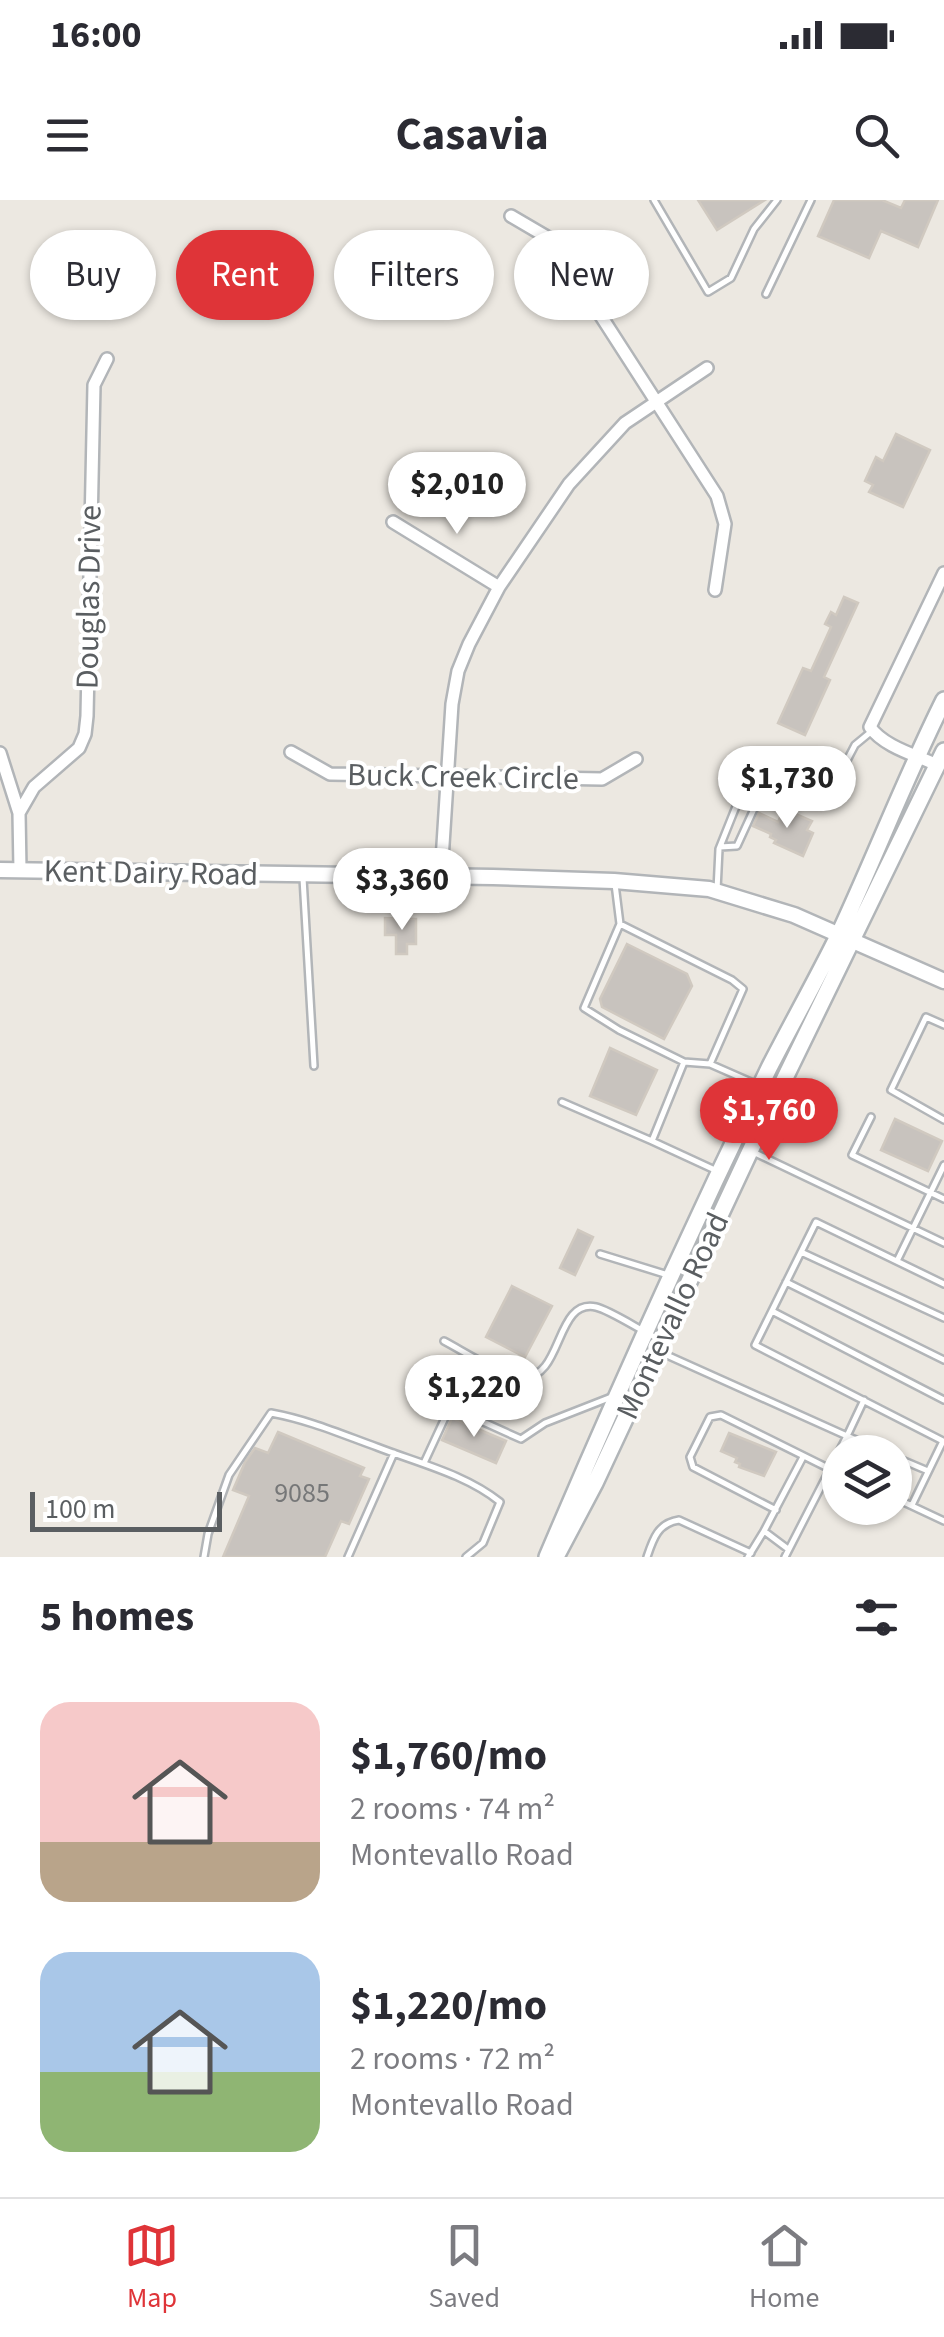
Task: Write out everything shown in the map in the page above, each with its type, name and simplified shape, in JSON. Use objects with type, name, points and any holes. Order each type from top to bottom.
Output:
[{"type":"main road","name":"Montevallo Road","points":[[556,1557],[595,1483],[750,1150],[845,938],[944,700]]},
{"type":"main road","name":"Montevallo Road","points":[[547,1557],[616,1395],[719,1172],[942,754]]},
{"type":"street","points":[[511,216],[552,240],[717,496],[725,524],[714,590]]},
{"type":"street","name":"Douglas Drive","points":[[19,812],[34,787],[79,748],[85,734],[94,385],[107,359]]},
{"type":"street","points":[[442,876],[452,704],[469,644],[499,587],[569,484],[625,422],[707,368]]},
{"type":"street","points":[[393,522],[499,587]]},
{"type":"street","points":[[942,754],[918,756],[872,732],[873,720],[944,573]]},
{"type":"street","name":"Buck Creek Circle","points":[[291,752],[330,774],[602,780],[636,759]]},
{"type":"street","points":[[0,753],[19,812],[20,870]]},
{"type":"street","name":"Kent Dairy Road","points":[[0,870],[442,876],[709,888],[794,914],[944,981]]},
{"type":"lane","points":[[654,200],[708,292],[731,278],[754,229],[777,200]]},
{"type":"lane","points":[[766,294],[811,200]]},
{"type":"lane","points":[[716,891],[720,847],[743,789],[756,772],[817,774],[844,768],[855,745],[872,732]]},
{"type":"lane","points":[[720,847],[737,846],[754,809],[786,773]]},
{"type":"lane","points":[[302,875],[314,1066]]},
{"type":"lane","points":[[614,881],[620,924],[584,1008],[684,1062],[710,1064],[761,1087]]},
{"type":"lane","points":[[620,924],[732,980],[742,989],[710,1064]]},
{"type":"lane","points":[[944,1025],[926,1017],[892,1090],[944,1120]]},
{"type":"lane","points":[[652,1141],[684,1062]]},
{"type":"lane","points":[[562,1102],[719,1172]]},
{"type":"lane","points":[[871,1117],[852,1155],[944,1199]]},
{"type":"lane","points":[[750,1150],[944,1243]]},
{"type":"lane","points":[[896,1261],[944,1164]]},
{"type":"lane","points":[[944,1284],[816,1222],[755,1345],[944,1439],[912,1505],[944,1521]]},
{"type":"lane","points":[[801,1252],[944,1318]]},
{"type":"lane","points":[[600,1254],[670,1276]]},
{"type":"lane","points":[[786,1282],[944,1360]]},
{"type":"lane","points":[[444,1341],[507,1373],[527,1378],[544,1370],[573,1313],[581,1307],[597,1307],[645,1332],[659,1346],[845,1435]]},
{"type":"lane","points":[[772,1311],[944,1400]]},
{"type":"lane","points":[[424,1463],[450,1407],[521,1439],[545,1423],[616,1395]]},
{"type":"lane","points":[[847,1435],[864,1400]]},
{"type":"lane","points":[[204,1557],[229,1475],[272,1413],[302,1419],[424,1463],[486,1491],[500,1502],[483,1542],[466,1557]]},
{"type":"lane","points":[[776,1510],[693,1466],[690,1458],[710,1417],[720,1415],[822,1466]]},
{"type":"lane","points":[[348,1557],[394,1453]]},
{"type":"lane","points":[[647,1557],[661,1527],[679,1520],[749,1555],[804,1456]]},
{"type":"lane","points":[[912,1464],[928,1471]]},
{"type":"lane","points":[[785,1557],[822,1485]]},
{"type":"lane","points":[[764,1531],[788,1549]]},
{"type":"building","points":[[698,200],[765,200],[717,230]]},
{"type":"building","points":[[834,200],[882,200],[901,208],[905,200],[938,200],[918,247],[881,231],[869,258],[818,236]]},
{"type":"building","points":[[896,434],[930,450],[903,507],[869,492],[873,485],[865,481],[876,457],[883,461]]},
{"type":"building","points":[[844,597],[858,603],[824,677],[830,680],[805,735],[778,723],[803,668],[811,671],[831,627],[825,624],[831,612],[836,615]]},
{"type":"building","points":[[784,809],[812,821],[807,830],[813,833],[803,856],[774,843],[771,834],[753,826],[759,813],[778,822]]},
{"type":"building","points":[[385,918],[416,919],[416,944],[407,944],[407,954],[396,954],[396,935],[385,935]]},
{"type":"building","points":[[627,944],[687,974],[692,986],[664,1039],[602,1007],[600,999]]},
{"type":"building","points":[[610,1048],[657,1070],[636,1115],[590,1096]]},
{"type":"building","points":[[895,1119],[942,1141],[928,1171],[881,1150]]},
{"type":"building","points":[[578,1230],[593,1237],[575,1275],[560,1268]]},
{"type":"building","points":[[512,1286],[552,1306],[525,1357],[486,1337]]},
{"type":"building","points":[[452,1418],[506,1441],[496,1463],[442,1440]]},
{"type":"building","points":[[278,1432],[364,1468],[360,1476],[369,1479],[349,1524],[341,1521],[325,1557],[223,1557],[249,1496],[233,1490],[245,1462],[255,1448],[268,1453]]},
{"type":"building","points":[[729,1433],[776,1452],[764,1476],[739,1467],[737,1458],[721,1451]]}]
